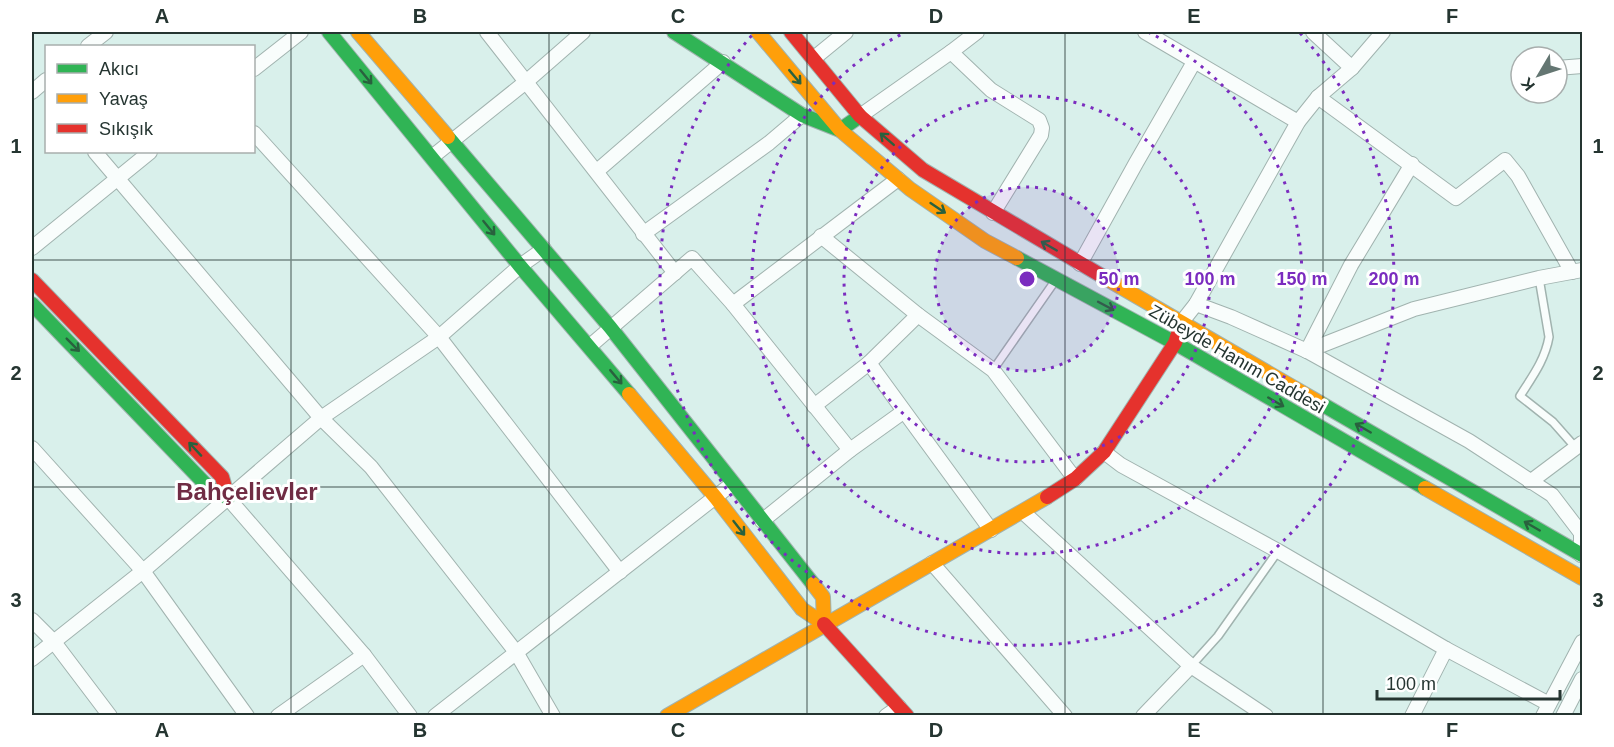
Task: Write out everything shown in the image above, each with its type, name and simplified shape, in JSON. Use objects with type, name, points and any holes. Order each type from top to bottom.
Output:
[{"type":"street","points":[[89,45],[106,32]]},
{"type":"street","points":[[255,68],[301,32]]},
{"type":"street","points":[[329,32],[520,266],[590,346],[716,498],[802,609],[824,624],[903,711],[886,716]]},
{"type":"street","points":[[358,32],[610,327],[823,597],[824,624]]},
{"type":"street","points":[[487,32],[675,273]]},
{"type":"street","points":[[432,157],[527,81],[583,32]]},
{"type":"street","points":[[674,32],[802,115],[840,130],[977,32]]},
{"type":"street","name":"Zübeyde Hanım Caddesi","points":[[758,32],[840,130],[898,180],[985,241],[1175,343],[1582,578]]},
{"type":"street","points":[[791,32],[860,116],[923,170],[1080,264],[1582,555]]},
{"type":"street","points":[[813,59],[846,32]]},
{"type":"street","points":[[1144,32],[1298,122]]},
{"type":"street","points":[[1313,32],[1352,68]]},
{"type":"street","points":[[667,716],[1023,512],[1075,478],[1104,452],[1175,343],[1181,323],[1196,304],[1298,122],[1318,97],[1352,68],[1383,32]]},
{"type":"street","points":[[951,52],[979,80],[1038,120],[1042,128],[1041,135],[993,213]]},
{"type":"street","points":[[597,171],[723,62]]},
{"type":"street","points":[[1080,264],[1194,62]]},
{"type":"street","points":[[1307,351],[1414,309],[1539,278],[1577,271],[1518,176],[1505,160],[1456,198],[1318,97]]},
{"type":"street","points":[[643,234],[769,143],[802,115]]},
{"type":"street","points":[[255,134],[439,337],[620,572]]},
{"type":"street","points":[[96,153],[321,418],[371,467],[516,652],[553,716]]},
{"type":"street","points":[[32,248],[149,153]]},
{"type":"street","points":[[1307,351],[1351,265],[1412,164]]},
{"type":"street","points":[[733,304],[898,180]]},
{"type":"street","points":[[821,236],[918,315],[993,370],[1075,478]]},
{"type":"street","points":[[32,659],[142,571],[321,418],[439,337],[520,266],[544,249]]},
{"type":"street","points":[[590,346],[692,258],[733,304],[850,450]]},
{"type":"street","points":[[32,280],[222,477],[228,498]]},
{"type":"street","points":[[32,304],[210,489],[228,498],[364,655],[410,716]]},
{"type":"street","points":[[1196,304],[1307,351],[1469,441],[1552,495],[1581,533],[1582,555]]},
{"type":"street","points":[[814,406],[869,363],[918,315]]},
{"type":"street","points":[[869,363],[991,530]]},
{"type":"street","points":[[762,521],[850,450],[903,412]]},
{"type":"street","points":[[1530,482],[1579,446]]},
{"type":"street","points":[[32,448],[142,571],[247,716]]},
{"type":"street","points":[[1104,452],[1121,465],[1278,551],[1546,710],[1582,642]]},
{"type":"street","points":[[435,716],[732,484]]},
{"type":"street","points":[[1570,519],[1582,510]]},
{"type":"street","points":[[1023,512],[1191,666],[1266,716]]},
{"type":"street","points":[[932,563],[1065,716]]},
{"type":"street","points":[[32,620],[54,642],[110,716]]},
{"type":"street","points":[[1412,716],[1446,649]]},
{"type":"street","points":[[278,716],[364,655]]},
{"type":"street","points":[[1143,716],[1191,666]]},
{"type":"street","points":[[1563,716],[1582,679]]},
{"type":"lane","points":[[1539,278],[1548,337],[1547,346],[1541,364],[1520,396],[1554,422],[1579,446]]},
{"type":"lane","points":[[993,370],[1056,279]]},
{"type":"lane","points":[[1191,666],[1218,636],[1278,551]]},
{"type":"traffic: fast","points":[[329,32],[520,266],[629,394]]},
{"type":"traffic: fast","points":[[674,32],[802,115],[840,130],[860,116]]},
{"type":"traffic: fast","points":[[448,137],[610,327],[813,584]]},
{"type":"traffic: fast","points":[[1017,258],[1175,343],[1425,488]]},
{"type":"traffic: fast","points":[[32,304],[210,489],[228,498],[226,491]]},
{"type":"traffic: fast","points":[[1320,403],[1582,555]]},
{"type":"traffic: slow","points":[[358,32],[448,137]]},
{"type":"traffic: slow","points":[[758,32],[840,130],[910,189],[985,241],[1017,258]]},
{"type":"traffic: slow","points":[[1107,279],[1320,403]]},
{"type":"traffic: slow","points":[[629,394],[716,498],[802,609],[824,624],[823,597],[813,584]]},
{"type":"traffic: slow","points":[[1425,488],[1582,578]]},
{"type":"traffic: slow","points":[[667,716],[1047,497]]},
{"type":"traffic: jam","points":[[791,32],[860,116],[923,170],[1107,279]]},
{"type":"traffic: jam","points":[[32,280],[222,477],[226,491]]},
{"type":"traffic: jam","points":[[1047,497],[1075,479],[1104,452],[1175,343],[1180,328]]},
{"type":"traffic: jam","points":[[824,624],[907,716]]},
{"type":"district","name":"Bahçelievler","points":[[247,491]]}]
